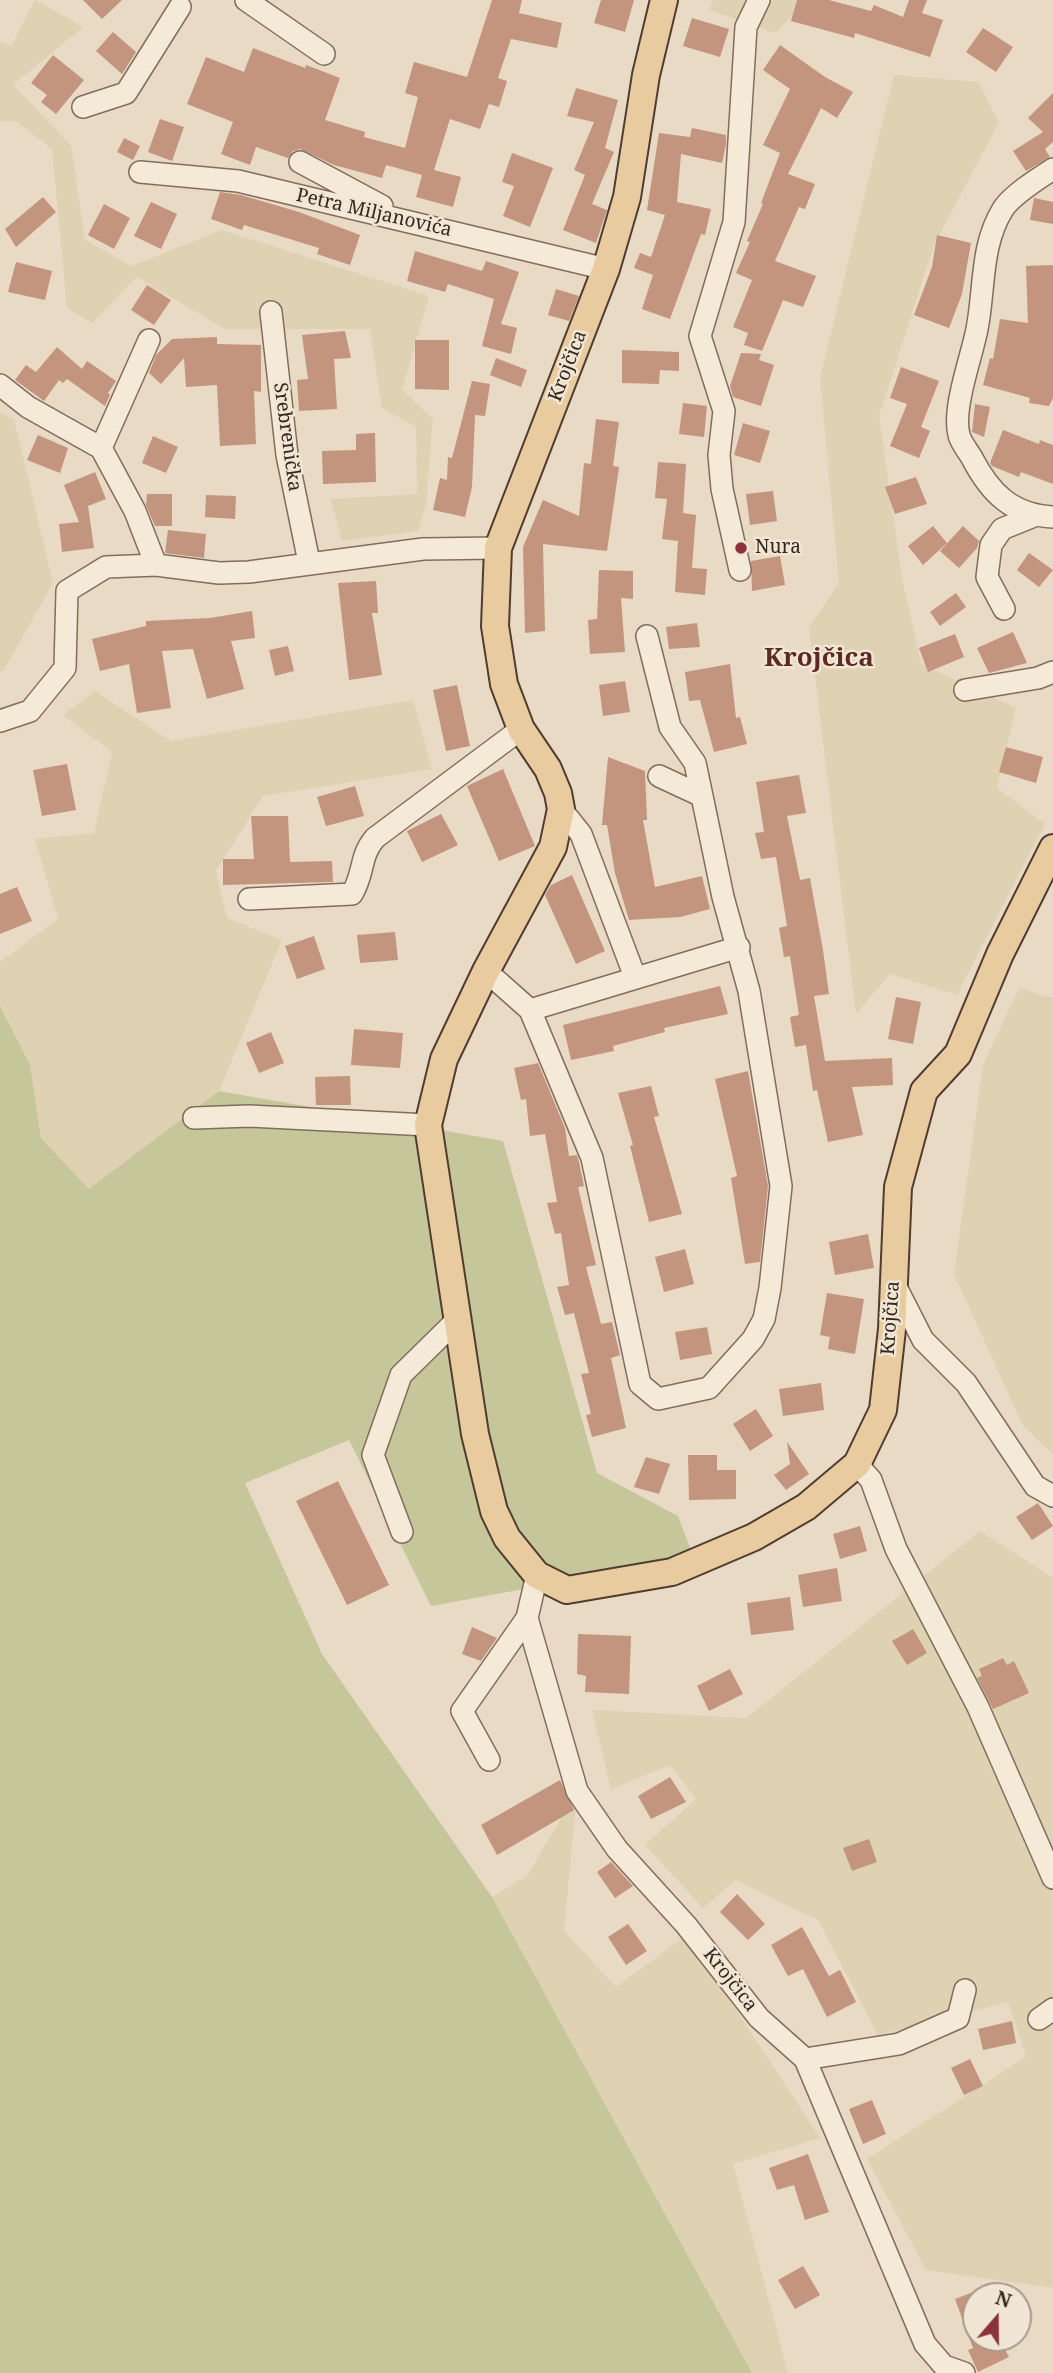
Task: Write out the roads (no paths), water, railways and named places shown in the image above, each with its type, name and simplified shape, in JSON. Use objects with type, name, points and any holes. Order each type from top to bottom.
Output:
[{"type":"main road","name":"Krojčica","points":[[664,0],[646,75],[627,197],[606,269],[498,548],[495,625],[504,684],[521,729],[548,769],[561,809],[553,847],[486,971],[444,1059],[428,1125],[475,1434],[494,1511],[507,1538],[537,1575],[567,1590],[672,1572],[754,1537],[796,1513],[857,1464],[883,1410],[894,1283],[898,1187],[924,1091],[958,1054],[1000,954],[1053,848]]},
{"type":"street","points":[[246,0],[324,54]]},
{"type":"street","points":[[740,570],[722,489],[719,455],[724,411],[700,336],[734,222],[746,27],[759,0]]},
{"type":"street","points":[[83,107],[126,93],[178,2]]},
{"type":"street","points":[[300,162],[408,220]]},
{"type":"street","points":[[1043,517],[1008,505],[985,484],[959,434],[962,393],[977,328],[980,286],[991,237],[1004,208],[1053,169]]},
{"type":"street","name":"Petra Miljanovića","points":[[139,172],[238,181],[606,269]]},
{"type":"street","name":"Srebrenička","points":[[271,312],[287,456],[309,562]]},
{"type":"street","points":[[101,448],[149,340]]},
{"type":"street","points":[[0,385],[29,407],[101,448],[135,512],[156,565]]},
{"type":"street","points":[[1004,609],[987,577],[991,545],[1002,529],[1043,517]]},
{"type":"street","points":[[0,721],[30,711],[65,668],[67,591],[106,567],[156,565],[219,573],[285,569],[309,562],[423,550],[498,548]]},
{"type":"street","points":[[486,971],[530,1010],[592,1158],[640,1384],[658,1399],[709,1388],[753,1339],[764,1319],[778,1236],[781,1186],[749,991],[723,897],[695,763],[670,727],[647,636]]},
{"type":"street","points":[[965,690],[1053,673]]},
{"type":"street","points":[[249,899],[352,894],[362,876],[363,852],[390,826],[521,729]]},
{"type":"street","points":[[659,776],[702,796]]},
{"type":"street","points":[[561,809],[581,834],[635,977]]},
{"type":"street","points":[[530,1010],[739,947]]},
{"type":"street","points":[[194,1118],[249,1116],[428,1125]]},
{"type":"street","points":[[894,1283],[923,1340],[966,1383],[1035,1486],[1053,1496]]},
{"type":"street","points":[[402,1532],[373,1455],[401,1375],[458,1320]]},
{"type":"street","points":[[857,1464],[871,1480],[896,1549],[978,1707],[1053,1878]]},
{"type":"street","name":"Krojčica","points":[[537,1575],[527,1618],[577,1791],[617,1849],[686,1926],[759,2018],[805,2059],[926,2344],[944,2366],[964,2373]]},
{"type":"street","points":[[489,1760],[462,1711],[527,1618]]},
{"type":"street","points":[[805,2059],[899,2045],[958,2018],[965,1990]]},
{"type":"place","name":"Nura","points":[[741,548]]},
{"type":"district","name":"Krojčica","points":[[819,659]]}]
